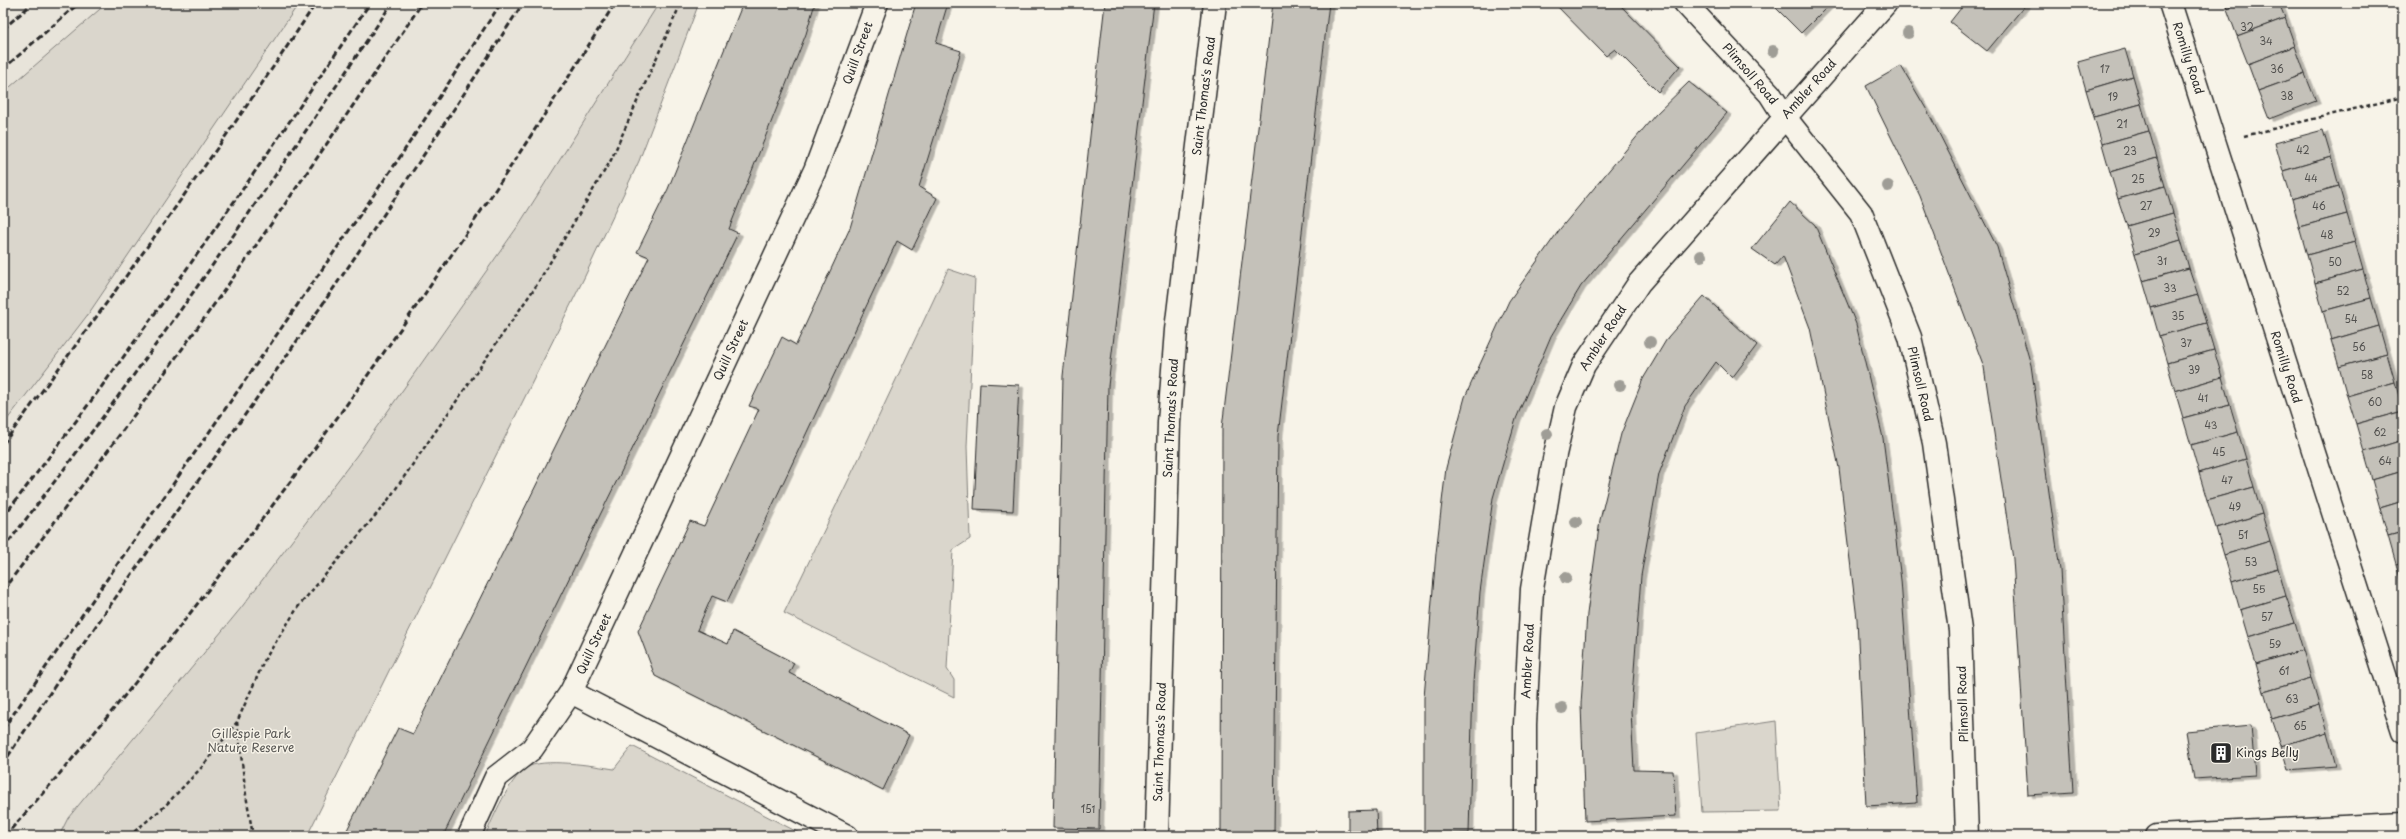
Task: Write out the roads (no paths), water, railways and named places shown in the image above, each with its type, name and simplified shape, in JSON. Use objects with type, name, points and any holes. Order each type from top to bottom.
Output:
[{"type":"street","name":"Quill Street","points":[[468,836],[496,777],[532,749],[571,692],[815,170],[877,3]]},
{"type":"street","name":"Saint Thomas's Road","points":[[1157,836],[1169,422],[1176,330],[1215,3]]},
{"type":"street","name":"Plimsoll Road","points":[[1685,3],[1770,94],[1784,116],[1861,213],[1910,338],[1934,443],[1960,630],[1967,836]]},
{"type":"street","name":"Ambler Road","points":[[1524,836],[1525,724],[1532,589],[1554,458],[1566,407],[1584,365],[1639,283],[1784,116],[1886,3]]},
{"type":"street","name":"Romilly Road","points":[[2170,3],[2403,731]]},
{"type":"street","points":[[571,692],[847,836]]},
{"type":"street","points":[[2157,836],[2403,824]]},
{"type":"railway","points":[[3,29],[33,3]]},
{"type":"railway","points":[[3,69],[79,3]]},
{"type":"railway","points":[[3,444],[202,170],[316,3]]},
{"type":"railway","points":[[3,517],[145,328],[281,134],[370,3]]},
{"type":"railway","points":[[3,549],[154,348],[251,211],[392,3]]},
{"type":"railway","points":[[3,590],[165,373],[321,152],[422,3]]},
{"type":"railway","points":[[3,729],[398,160],[501,3]]},
{"type":"railway","points":[[3,764],[75,656],[328,297],[523,3]]},
{"type":"railway","points":[[5,836],[66,767],[182,624],[288,484],[386,350],[480,213],[571,74],[615,3]]},
{"type":"place","name":"Kings Belly","points":[[2221,753]]},
{"type":"park label","name":"Gillespie Park Nature Reserve","points":[[251,741]]}]
